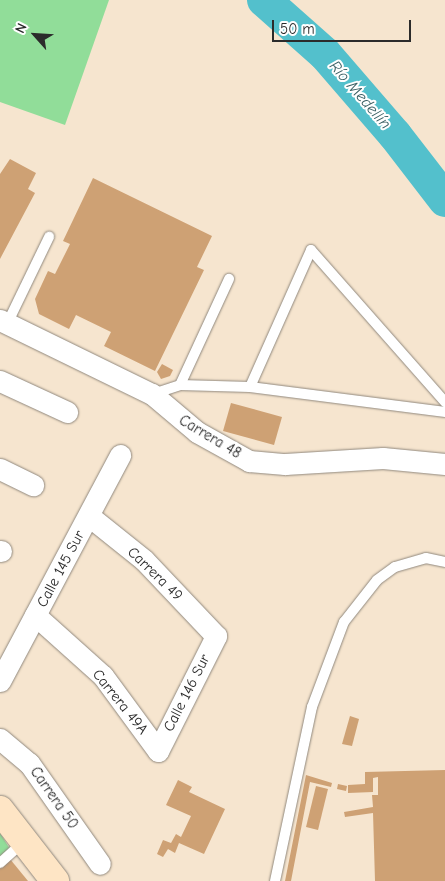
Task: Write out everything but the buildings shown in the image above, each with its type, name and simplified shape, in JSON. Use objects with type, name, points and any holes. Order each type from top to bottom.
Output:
[{"type":"main road","points":[[0,812],[25,840],[55,881]]},
{"type":"street","name":"Carrera 48","points":[[4,322],[152,394],[197,432],[250,461],[285,464],[383,458],[445,464]]},
{"type":"street","points":[[0,381],[67,412]]},
{"type":"street","name":"Calle 145 Sur","points":[[0,682],[120,455]]},
{"type":"street","points":[[0,469],[33,486]]},
{"type":"street","name":"Carrera 49","points":[[89,516],[144,560],[216,636]]},
{"type":"street","name":"Carrera 49A","points":[[35,615],[102,676],[158,750]]},
{"type":"street","name":"Calle 146 Sur","points":[[158,750],[216,636]]},
{"type":"street","name":"Carrera 50","points":[[0,739],[29,762],[100,864]]},
{"type":"lane","points":[[4,322],[49,237]]},
{"type":"lane","points":[[250,387],[311,250],[445,402]]},
{"type":"lane","points":[[180,385],[229,279]]},
{"type":"lane","points":[[152,394],[180,385],[250,387],[445,412]]},
{"type":"lane","points":[[275,881],[312,707],[344,622],[377,580],[395,567],[426,558],[445,562]]},
{"type":"lane","points":[[0,863],[25,840]]},
{"type":"green space","points":[[0,0],[109,0],[65,125],[0,102]]},
{"type":"green space","points":[[0,833],[10,849],[0,858]]},
{"type":"waterway","name":"Río Medellín","points":[[264,0],[325,54],[395,135],[445,200]]}]
